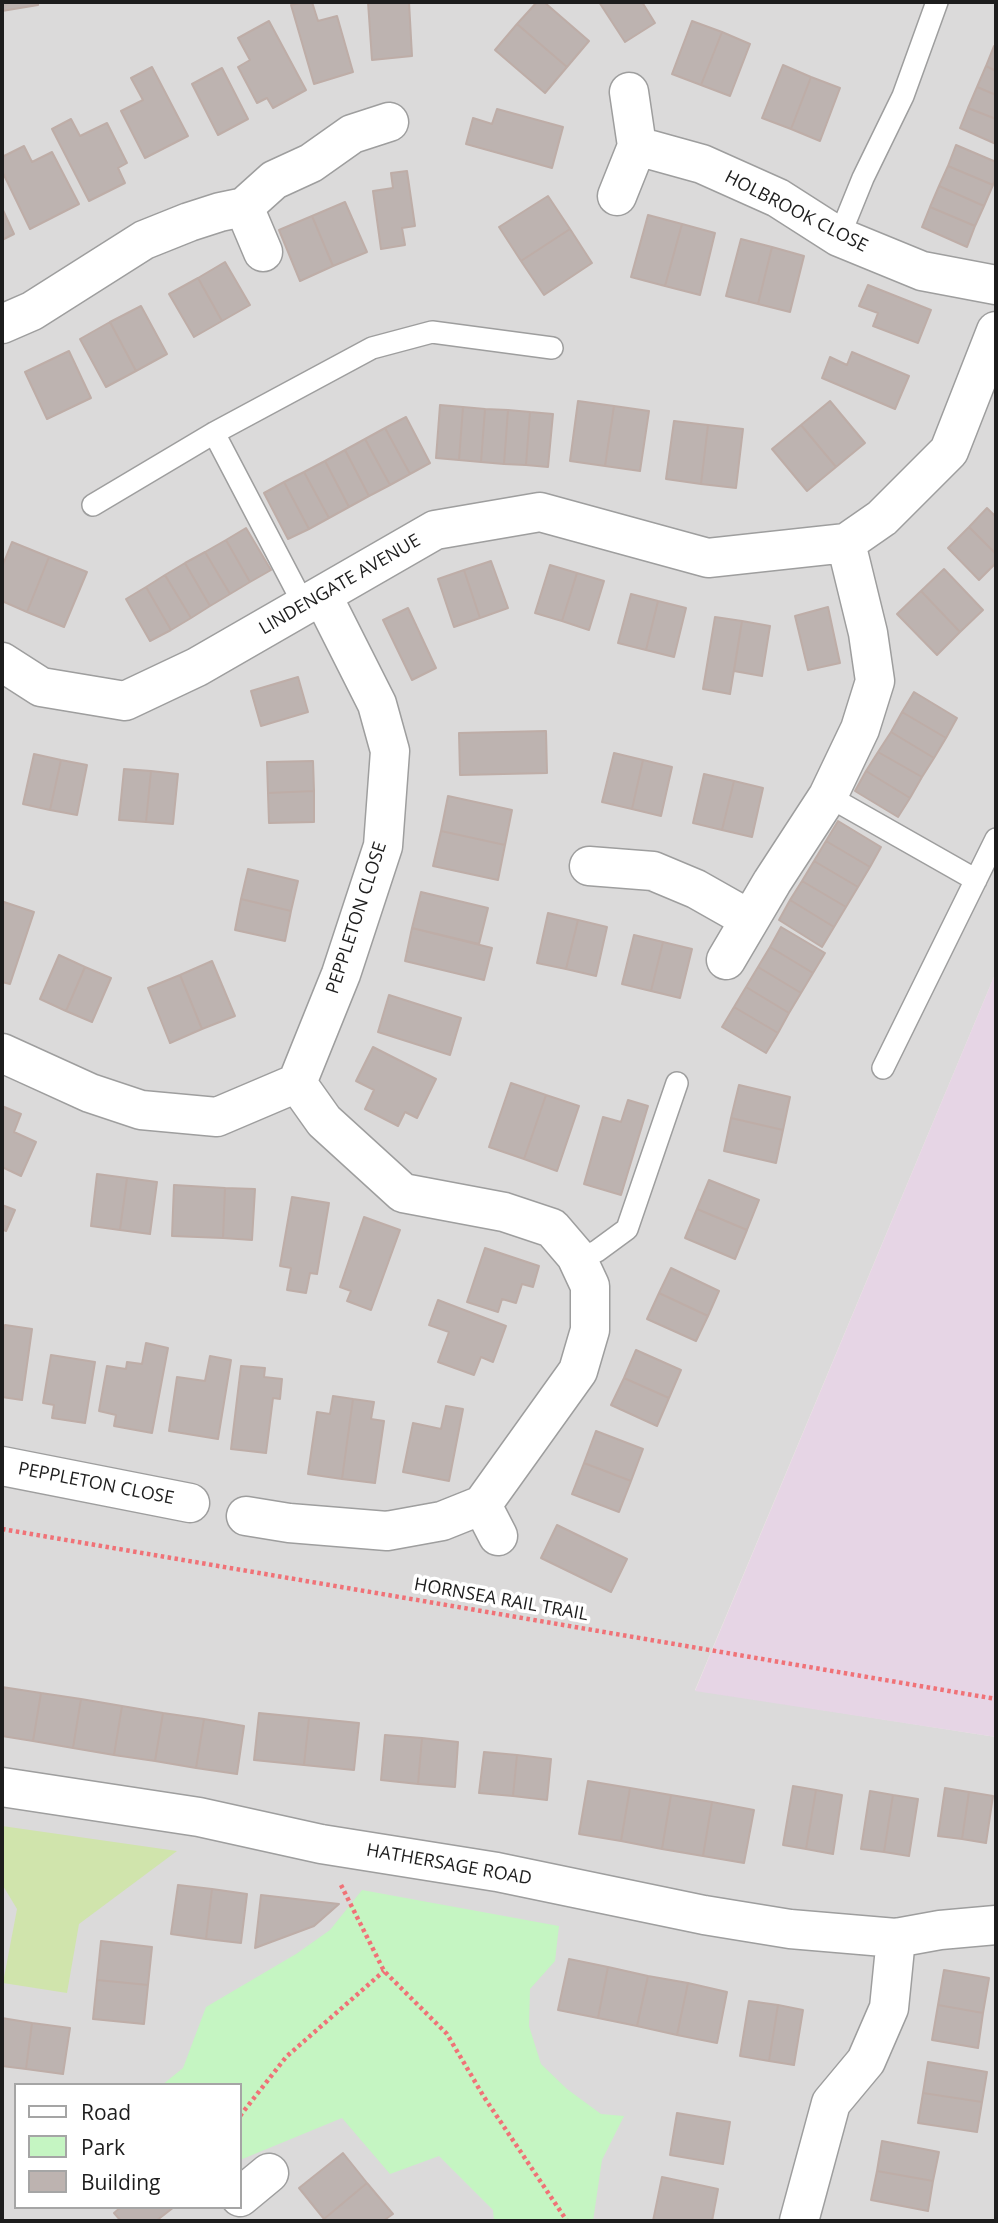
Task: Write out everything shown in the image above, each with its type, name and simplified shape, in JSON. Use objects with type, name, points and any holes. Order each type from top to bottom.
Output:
[{"type":"street","points":[[617,196],[637,146],[629,92]]},
{"type":"street","points":[[2,324],[32,311],[144,240],[189,222],[244,207],[274,180],[311,163],[352,134],[389,122]]},
{"type":"street","name":"HOLBROOK CLOSE","points":[[637,146],[702,164],[778,198],[839,237],[922,271],[996,285]]},
{"type":"street","points":[[244,207],[263,252]]},
{"type":"street","name":"LINDENGATE AVENUE","points":[[2,662],[41,687],[125,701],[197,667],[435,530],[540,512],[708,558],[846,543],[882,518],[949,451],[996,331]]},
{"type":"street","points":[[726,960],[749,919],[828,796],[860,729],[875,681],[868,633],[846,543]]},
{"type":"street","name":"PEPPLETON CLOSE","points":[[298,1083],[341,974],[383,846],[390,751],[377,704],[313,600]]},
{"type":"street","points":[[589,866],[653,871],[696,889],[749,919]]},
{"type":"street","points":[[2,1053],[90,1093],[141,1110],[217,1117],[298,1083],[324,1121],[403,1193],[504,1212],[552,1228],[578,1260],[590,1286],[590,1330],[578,1371],[490,1520],[442,1521],[387,1531],[289,1523],[246,1516]]},
{"type":"street","name":"PEPPLETON CLOSE","points":[[2,1466],[190,1503]]},
{"type":"street","name":"HATHERSAGE ROAD","points":[[2,1787],[199,1817],[321,1844],[497,1872],[704,1915],[778,1927],[896,1938],[940,1930],[996,1925]]},
{"type":"street","points":[[799,2221],[831,2103],[866,2061],[889,2008],[896,1938]]},
{"type":"street","points":[[242,2195],[269,2173]]},
{"type":"lane","points":[[839,237],[863,178],[903,96],[937,2]]},
{"type":"lane","points":[[93,505],[214,433],[372,348],[432,332],[552,348]]},
{"type":"lane","points":[[214,433],[313,600]]},
{"type":"lane","points":[[828,796],[976,880]]},
{"type":"lane","points":[[883,1068],[996,839]]},
{"type":"lane","points":[[578,1260],[597,1251],[627,1229],[677,1083]]},
{"type":"path","name":"HORNSEA RAIL TRAIL","points":[[2,1529],[996,1699]]},
{"type":"path","points":[[321,1844],[384,1971],[447,2034],[484,2098],[567,2221]]},
{"type":"path","points":[[242,2113],[286,2057],[384,1971]]},
{"type":"shaded area","points":[[2,2],[996,2],[996,972],[695,1690],[996,1737],[996,2221],[2,2221]]},
{"type":"shaded area","points":[[996,972],[996,1737],[695,1691]]},
{"type":"green space","points":[[2,1826],[177,1851],[79,1924],[67,1993],[3,1983],[17,1909],[2,1884]]},
{"type":"green space","points":[[362,1890],[559,1926],[555,1961],[530,1989],[529,2026],[541,2064],[567,2089],[601,2114],[624,2116],[602,2160],[593,2221],[494,2221],[493,2210],[439,2156],[390,2174],[342,2118],[242,2159],[242,2083],[164,2083],[183,2068],[206,2007],[296,1954],[330,1930]]},
{"type":"building","points":[[2,2],[38,2],[38,5],[2,11]]},
{"type":"building","points":[[312,2],[318,21],[337,16],[353,72],[314,84],[291,5]]},
{"type":"building","points":[[368,2],[409,2],[412,56],[372,60]]},
{"type":"building","points":[[537,2],[544,2],[589,41],[567,67],[517,24]]},
{"type":"building","points":[[599,2],[642,2],[655,23],[625,42]]},
{"type":"building","points":[[269,21],[306,90],[273,108],[267,98],[257,103],[238,67],[250,60],[238,38]]},
{"type":"building","points":[[692,21],[722,32],[701,85],[672,74]]},
{"type":"building","points":[[517,24],[567,67],[545,93],[495,50]]},
{"type":"building","points":[[722,32],[750,44],[730,96],[701,85]]},
{"type":"building","points":[[994,46],[996,47],[996,71],[986,66]]},
{"type":"building","points":[[783,65],[811,77],[791,129],[762,118]]},
{"type":"building","points":[[986,66],[996,71],[996,95],[977,87]]},
{"type":"building","points":[[152,67],[188,136],[145,158],[121,111],[143,100],[131,78]]},
{"type":"building","points":[[222,68],[248,119],[218,135],[192,84]]},
{"type":"building","points":[[811,77],[840,88],[820,141],[791,129]]},
{"type":"building","points":[[977,87],[996,95],[996,119],[968,108]]},
{"type":"building","points":[[968,108],[996,119],[996,144],[960,128]]},
{"type":"building","points":[[497,109],[563,127],[552,168],[466,144],[473,118],[492,124]]},
{"type":"building","points":[[71,119],[80,136],[107,123],[127,163],[118,168],[125,183],[89,201],[52,129]]},
{"type":"building","points":[[956,145],[996,162],[993,185],[948,166]]},
{"type":"building","points":[[24,146],[32,162],[52,152],[79,204],[30,229],[2,171],[2,157]]},
{"type":"building","points":[[948,166],[993,185],[984,206],[939,186]]},
{"type":"building","points":[[407,171],[415,226],[402,228],[405,245],[381,249],[373,191],[393,188],[391,173]]},
{"type":"building","points":[[939,186],[984,206],[975,226],[930,207]]},
{"type":"building","points":[[548,196],[570,229],[521,261],[499,227]]},
{"type":"building","points":[[345,202],[367,252],[333,266],[312,216]]},
{"type":"building","points":[[930,207],[975,226],[967,247],[922,227]]},
{"type":"building","points":[[2,208],[14,234],[2,240]]},
{"type":"building","points":[[648,215],[682,224],[665,286],[631,277]]},
{"type":"building","points":[[312,216],[333,266],[300,281],[279,230]]},
{"type":"building","points":[[682,224],[715,233],[700,295],[665,286]]},
{"type":"building","points":[[570,229],[592,263],[544,295],[521,261]]},
{"type":"building","points":[[741,239],[772,247],[758,304],[726,296]]},
{"type":"building","points":[[772,247],[804,256],[790,312],[758,304]]},
{"type":"building","points":[[225,262],[250,305],[222,321],[198,278]]},
{"type":"building","points":[[198,278],[222,321],[194,337],[169,294]]},
{"type":"building","points":[[868,285],[931,310],[918,343],[873,326],[878,313],[859,306]]},
{"type":"building","points":[[141,306],[167,354],[136,371],[110,322]]},
{"type":"building","points":[[110,322],[136,371],[106,387],[80,339]]},
{"type":"building","points":[[69,351],[91,398],[47,419],[25,372]]},
{"type":"building","points":[[852,352],[909,376],[895,409],[822,378],[830,357],[847,365]]},
{"type":"building","points":[[578,401],[614,406],[605,466],[570,461]]},
{"type":"building","points":[[830,401],[865,443],[836,467],[801,425]]},
{"type":"building","points":[[440,405],[463,407],[459,460],[436,458]]},
{"type":"building","points":[[614,406],[649,411],[640,471],[605,466]]},
{"type":"building","points":[[463,407],[485,409],[481,462],[459,460]]},
{"type":"building","points":[[485,409],[508,410],[504,464],[481,462]]},
{"type":"building","points":[[508,410],[530,412],[526,465],[504,464]]},
{"type":"building","points":[[530,412],[553,414],[548,467],[526,465]]},
{"type":"building","points":[[406,417],[430,463],[410,474],[385,428]]},
{"type":"building","points":[[674,421],[708,425],[701,484],[666,479]]},
{"type":"building","points":[[708,425],[743,429],[736,488],[701,484]]},
{"type":"building","points":[[801,425],[836,467],[807,491],[772,449]]},
{"type":"building","points":[[385,428],[410,474],[390,485],[365,439]]},
{"type":"building","points":[[365,439],[390,485],[369,496],[345,450]]},
{"type":"building","points":[[345,450],[369,496],[349,507],[325,461]]},
{"type":"building","points":[[325,461],[349,507],[329,518],[304,472]]},
{"type":"building","points":[[304,472],[329,518],[309,529],[284,482]]},
{"type":"building","points":[[284,482],[309,529],[288,539],[264,493]]},
{"type":"building","points":[[987,508],[996,517],[996,554],[969,527]]},
{"type":"building","points":[[969,527],[996,554],[996,563],[979,580],[948,548]]},
{"type":"building","points":[[246,528],[271,570],[250,582],[226,540]]},
{"type":"building","points":[[226,540],[250,582],[230,594],[205,552]]},
{"type":"building","points":[[12,542],[49,557],[27,612],[2,601],[2,567]]},
{"type":"building","points":[[205,552],[230,594],[210,606],[185,563]]},
{"type":"building","points":[[49,557],[87,572],[64,627],[27,612]]},
{"type":"building","points":[[491,561],[508,608],[480,618],[464,570]]},
{"type":"building","points":[[185,563],[210,606],[191,618],[165,575]]},
{"type":"building","points":[[550,565],[577,573],[562,621],[535,613]]},
{"type":"building","points":[[944,569],[983,610],[960,632],[921,591]]},
{"type":"building","points":[[464,570],[480,618],[454,627],[438,579]]},
{"type":"building","points":[[577,573],[604,581],[589,630],[562,621]]},
{"type":"building","points":[[165,575],[191,618],[171,630],[146,587]]},
{"type":"building","points":[[146,587],[171,630],[150,641],[126,599]]},
{"type":"building","points":[[921,591],[960,632],[937,655],[897,614]]},
{"type":"building","points":[[631,594],[658,601],[646,650],[618,643]]},
{"type":"building","points":[[658,601],[686,608],[674,657],[646,650]]},
{"type":"building","points":[[828,607],[840,663],[808,670],[795,616]]},
{"type":"building","points":[[408,608],[436,668],[412,680],[383,620]]},
{"type":"building","points":[[715,617],[742,621],[730,694],[703,689]]},
{"type":"building","points":[[742,621],[770,626],[762,676],[734,671]]},
{"type":"building","points":[[298,677],[308,712],[261,726],[251,691]]},
{"type":"building","points":[[914,692],[957,718],[946,738],[902,712]]},
{"type":"building","points":[[902,712],[946,738],[934,758],[891,732]]},
{"type":"building","points":[[546,731],[547,773],[460,775],[459,733]]},
{"type":"building","points":[[891,732],[934,758],[922,777],[878,752]]},
{"type":"building","points":[[878,752],[922,777],[910,798],[866,771]]},
{"type":"building","points":[[614,753],[643,760],[632,809],[602,802]]},
{"type":"building","points":[[34,754],[61,760],[50,810],[23,804]]},
{"type":"building","points":[[61,760],[87,765],[77,815],[50,810]]},
{"type":"building","points":[[643,760],[672,767],[661,816],[632,809]]},
{"type":"building","points":[[313,761],[314,791],[268,793],[267,762]]},
{"type":"building","points":[[124,769],[151,771],[146,822],[119,820]]},
{"type":"building","points":[[151,771],[178,774],[173,824],[146,822]]},
{"type":"building","points":[[866,771],[910,798],[898,817],[855,791]]},
{"type":"building","points":[[704,774],[734,781],[722,830],[693,823]]},
{"type":"building","points":[[734,781],[763,788],[752,837],[722,830]]},
{"type":"building","points":[[314,791],[314,822],[269,823],[268,793]]},
{"type":"building","points":[[448,796],[512,810],[505,845],[441,831]]},
{"type":"building","points":[[838,821],[881,847],[870,867],[826,841]]},
{"type":"building","points":[[441,831],[505,845],[498,880],[433,866]]},
{"type":"building","points":[[826,841],[870,867],[858,887],[814,861]]},
{"type":"building","points":[[814,861],[858,887],[846,907],[802,881]]},
{"type":"building","points":[[248,869],[298,881],[291,911],[241,899]]},
{"type":"building","points":[[802,881],[846,907],[834,927],[790,900]]},
{"type":"building","points":[[421,892],[488,908],[479,944],[412,928]]},
{"type":"building","points":[[241,899],[291,911],[285,941],[235,930]]},
{"type":"building","points":[[790,900],[834,927],[822,947],[779,920]]},
{"type":"building","points":[[4,902],[34,912],[10,984],[2,982]]},
{"type":"building","points":[[548,913],[578,920],[566,969],[537,963]]},
{"type":"building","points":[[578,920],[607,927],[596,976],[566,969]]},
{"type":"building","points":[[781,927],[825,953],[813,973],[770,947]]},
{"type":"building","points":[[412,928],[492,948],[484,980],[405,961]]},
{"type":"building","points":[[634,935],[663,942],[651,991],[622,984]]},
{"type":"building","points":[[663,942],[692,949],[680,998],[651,991]]},
{"type":"building","points":[[770,947],[813,973],[801,993],[758,967]]},
{"type":"building","points":[[59,955],[85,967],[66,1011],[40,999]]},
{"type":"building","points":[[212,961],[235,1016],[202,1029],[180,975]]},
{"type":"building","points":[[85,967],[111,978],[92,1022],[66,1011]]},
{"type":"building","points":[[758,967],[801,993],[789,1013],[746,987]]},
{"type":"building","points":[[180,975],[202,1029],[170,1043],[148,988]]},
{"type":"building","points":[[746,987],[789,1013],[778,1033],[734,1007]]},
{"type":"building","points":[[389,995],[461,1018],[450,1055],[378,1032]]},
{"type":"building","points":[[734,1007],[778,1033],[766,1053],[722,1027]]},
{"type":"building","points":[[373,1047],[436,1079],[417,1118],[405,1112],[398,1126],[365,1109],[374,1090],[356,1081]]},
{"type":"building","points":[[511,1083],[546,1095],[524,1159],[489,1147]]},
{"type":"building","points":[[739,1085],[790,1097],[783,1130],[731,1118]]},
{"type":"building","points":[[546,1095],[579,1106],[557,1171],[524,1159]]},
{"type":"building","points":[[628,1100],[648,1106],[621,1195],[584,1184],[603,1117],[621,1122]]},
{"type":"building","points":[[2,1106],[21,1114],[14,1132],[36,1142],[21,1176],[2,1167]]},
{"type":"building","points":[[731,1118],[783,1130],[776,1163],[724,1151]]},
{"type":"building","points":[[97,1174],[127,1178],[120,1230],[91,1226]]},
{"type":"building","points":[[127,1178],[157,1182],[150,1234],[120,1230]]},
{"type":"building","points":[[709,1180],[759,1200],[747,1230],[697,1209]]},
{"type":"building","points":[[174,1185],[225,1188],[223,1238],[172,1236]]},
{"type":"building","points":[[225,1188],[255,1189],[252,1240],[223,1238]]},
{"type":"building","points":[[292,1197],[329,1203],[317,1274],[310,1273],[306,1293],[287,1290],[291,1268],[280,1266]]},
{"type":"building","points":[[2,1205],[15,1210],[6,1231],[2,1229]]},
{"type":"building","points":[[697,1209],[747,1230],[735,1259],[685,1238]]},
{"type":"building","points":[[364,1217],[400,1230],[371,1310],[347,1301],[351,1291],[340,1287]]},
{"type":"building","points":[[485,1248],[539,1266],[533,1287],[522,1284],[516,1303],[502,1299],[498,1312],[467,1302]]},
{"type":"building","points":[[671,1268],[719,1291],[708,1316],[659,1293]]},
{"type":"building","points":[[659,1293],[708,1316],[696,1341],[647,1319]]},
{"type":"building","points":[[438,1300],[506,1326],[493,1362],[481,1357],[474,1375],[438,1362],[449,1332],[429,1325]]},
{"type":"building","points":[[5,1325],[32,1329],[22,1400],[2,1397],[2,1334]]},
{"type":"building","points":[[146,1343],[168,1348],[152,1433],[114,1426],[116,1415],[99,1411],[107,1366],[126,1369],[127,1362],[142,1364]]},
{"type":"building","points":[[636,1350],[681,1370],[669,1398],[624,1378]]},
{"type":"building","points":[[51,1355],[95,1362],[85,1423],[52,1418],[54,1405],[43,1403]]},
{"type":"building","points":[[210,1356],[231,1360],[218,1439],[169,1431],[177,1377],[205,1381]]},
{"type":"building","points":[[241,1366],[265,1368],[264,1377],[282,1379],[280,1399],[273,1398],[266,1453],[231,1449]]},
{"type":"building","points":[[624,1378],[669,1398],[657,1426],[611,1405]]},
{"type":"building","points":[[333,1396],[353,1399],[342,1479],[308,1474],[317,1412],[330,1414]]},
{"type":"building","points":[[353,1399],[374,1402],[371,1419],[384,1421],[375,1483],[342,1479]]},
{"type":"building","points":[[446,1406],[463,1409],[449,1481],[403,1472],[413,1423],[441,1429]]},
{"type":"building","points":[[596,1431],[643,1449],[631,1481],[584,1463]]},
{"type":"building","points":[[584,1463],[631,1481],[619,1512],[572,1494]]},
{"type":"building","points":[[557,1525],[627,1559],[611,1592],[541,1558]]},
{"type":"building","points":[[2,1687],[41,1693],[33,1741],[2,1736]]},
{"type":"building","points":[[41,1693],[81,1699],[73,1748],[33,1741]]},
{"type":"building","points":[[81,1699],[122,1706],[114,1755],[73,1748]]},
{"type":"building","points":[[122,1706],[163,1713],[155,1761],[114,1755]]},
{"type":"building","points":[[163,1713],[204,1719],[196,1768],[155,1761]]},
{"type":"building","points":[[259,1713],[309,1718],[304,1765],[254,1760]]},
{"type":"building","points":[[309,1718],[359,1723],[354,1770],[304,1765]]},
{"type":"building","points":[[204,1719],[244,1726],[237,1774],[196,1768]]},
{"type":"building","points":[[385,1735],[422,1738],[418,1784],[381,1780]]},
{"type":"building","points":[[422,1738],[458,1742],[455,1787],[418,1784]]},
{"type":"building","points":[[484,1752],[517,1755],[513,1796],[479,1793]]},
{"type":"building","points":[[517,1755],[551,1759],[547,1800],[513,1796]]},
{"type":"building","points":[[588,1781],[630,1788],[621,1841],[579,1834]]},
{"type":"building","points":[[793,1786],[816,1790],[806,1849],[783,1845]]},
{"type":"building","points":[[630,1788],[671,1795],[662,1849],[621,1841]]},
{"type":"building","points":[[945,1788],[969,1792],[962,1839],[938,1836]]},
{"type":"building","points":[[816,1790],[842,1795],[833,1854],[806,1849]]},
{"type":"building","points":[[870,1791],[893,1795],[884,1852],[861,1849]]},
{"type":"building","points":[[969,1792],[993,1796],[986,1843],[962,1839]]},
{"type":"building","points":[[671,1795],[712,1802],[703,1856],[662,1849]]},
{"type":"building","points":[[893,1795],[918,1799],[909,1856],[884,1852]]},
{"type":"building","points":[[712,1802],[754,1810],[744,1863],[703,1856]]},
{"type":"building","points":[[178,1885],[212,1889],[206,1939],[171,1934]]},
{"type":"building","points":[[212,1889],[247,1894],[241,1943],[206,1939]]},
{"type":"building","points":[[261,1895],[339,1904],[314,1926],[255,1948]]},
{"type":"building","points":[[101,1941],[152,1947],[148,1985],[97,1980]]},
{"type":"building","points":[[569,1959],[608,1967],[598,2018],[558,2010]]},
{"type":"building","points":[[608,1967],[648,1976],[637,2026],[598,2018]]},
{"type":"building","points":[[944,1970],[989,1978],[983,2013],[938,2005]]},
{"type":"building","points":[[648,1976],[688,1983],[677,2035],[637,2026]]},
{"type":"building","points":[[97,1980],[148,1985],[144,2024],[93,2019]]},
{"type":"building","points":[[688,1983],[727,1992],[717,2043],[677,2035]]},
{"type":"building","points":[[749,2001],[778,2005],[769,2061],[740,2056]]},
{"type":"building","points":[[778,2005],[803,2010],[794,2065],[769,2061]]},
{"type":"building","points":[[938,2005],[983,2013],[978,2048],[932,2040]]},
{"type":"building","points":[[2,2018],[32,2023],[26,2069],[2,2066]]},
{"type":"building","points":[[32,2023],[70,2028],[63,2074],[26,2069]]},
{"type":"building","points":[[928,2062],[987,2072],[982,2102],[923,2093]]},
{"type":"building","points":[[923,2093],[982,2102],[977,2132],[918,2123]]},
{"type":"building","points":[[677,2113],[730,2122],[723,2164],[670,2155]]},
{"type":"building","points":[[882,2141],[939,2152],[933,2181],[877,2171]]},
{"type":"building","points":[[343,2153],[367,2183],[324,2219],[299,2188]]},
{"type":"building","points":[[877,2171],[933,2181],[928,2211],[871,2200]]},
{"type":"building","points":[[662,2177],[718,2189],[712,2221],[653,2221]]},
{"type":"building","points":[[367,2183],[393,2214],[383,2221],[324,2219]]},
{"type":"building","points":[[119,2209],[171,2209],[156,2221],[121,2221],[114,2213]]}]
